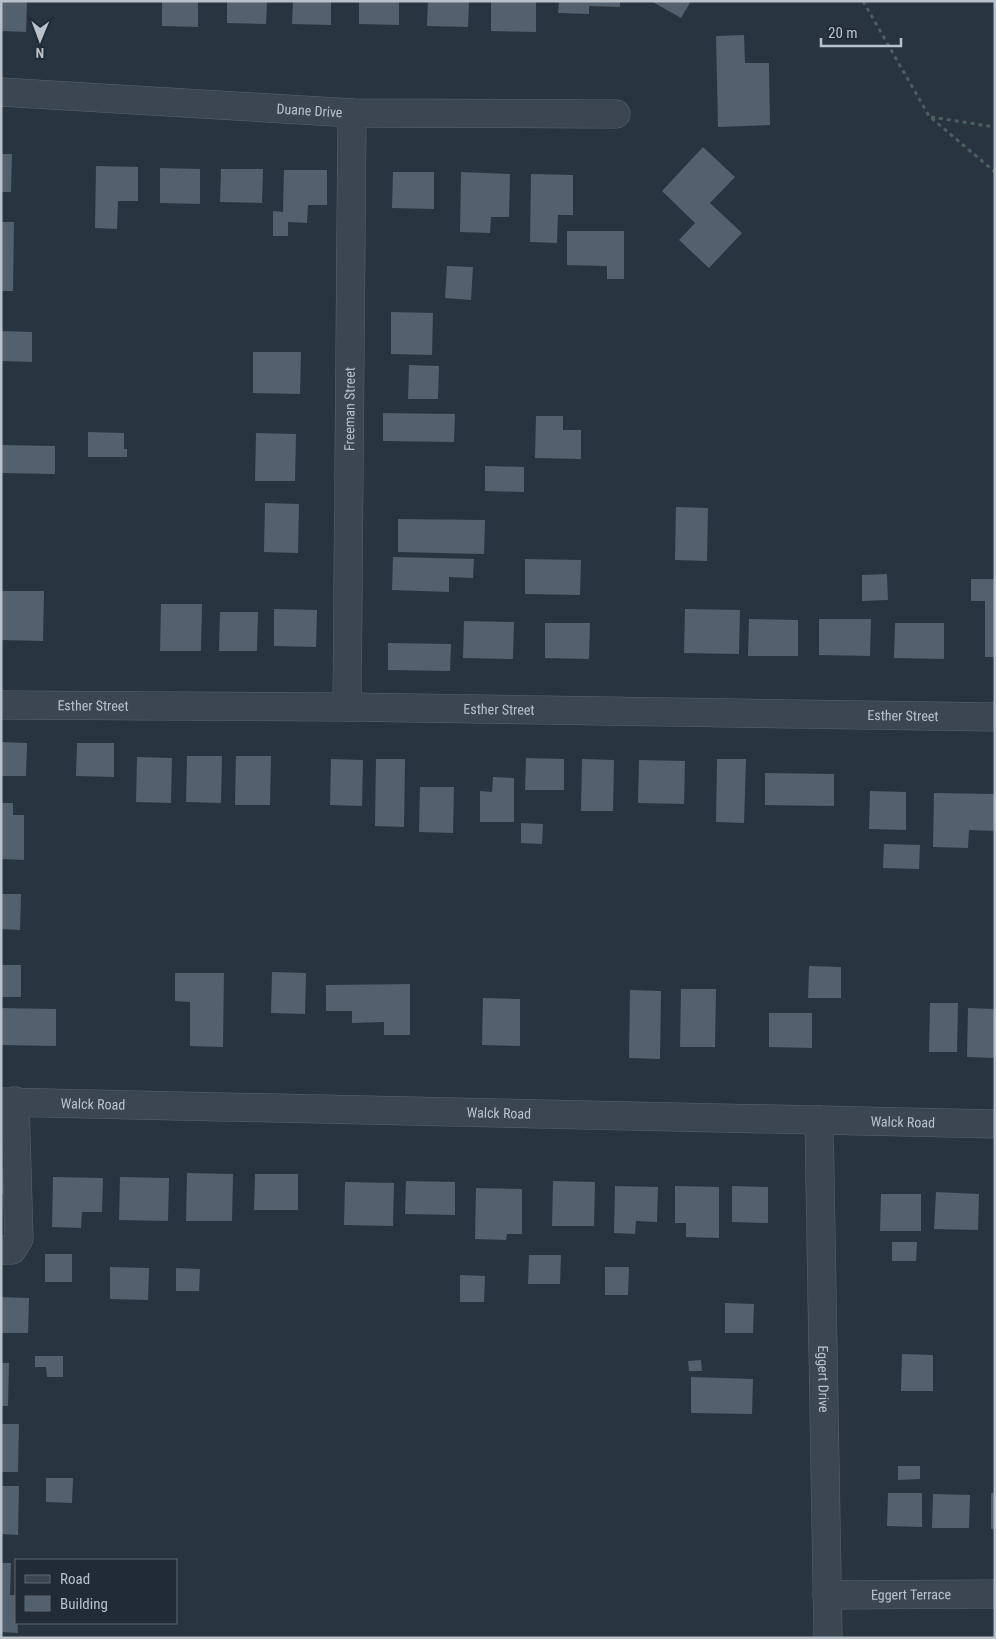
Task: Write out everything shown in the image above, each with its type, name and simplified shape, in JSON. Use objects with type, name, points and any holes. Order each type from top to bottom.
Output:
[{"type":"street","name":"Duane Drive","points":[[1,92],[352,113],[616,114]]},
{"type":"street","name":"Freeman Street","points":[[347,707],[352,113]]},
{"type":"street","name":"Esther Street","points":[[1,705],[347,707],[995,717]]},
{"type":"street","name":"Walck Road","points":[[8,1101],[995,1124]]},
{"type":"street","points":[[1,1250],[12,1250],[19,1239],[8,1101]]},
{"type":"street","name":"Eggert Drive","points":[[819,1120],[828,1638]]},
{"type":"street","name":"Eggert Terrace","points":[[828,1595],[995,1594]]},
{"type":"path","points":[[863,1],[929,116],[995,172]]},
{"type":"path","points":[[929,116],[995,127]]},
{"type":"building","points":[[1,1],[27,1],[26,32],[1,31]]},
{"type":"building","points":[[162,1],[198,1],[198,27],[162,26]]},
{"type":"building","points":[[227,1],[267,1],[266,24],[227,23]]},
{"type":"building","points":[[293,1],[331,1],[331,25],[292,24]]},
{"type":"building","points":[[359,1],[399,1],[399,25],[359,24]]},
{"type":"building","points":[[428,1],[469,1],[468,27],[427,26]]},
{"type":"building","points":[[491,1],[536,1],[536,32],[491,31]]},
{"type":"building","points":[[559,1],[620,1],[620,7],[589,6],[589,14],[558,13]]},
{"type":"building","points":[[651,1],[691,1],[681,18]]},
{"type":"building","points":[[744,35],[745,63],[769,63],[770,125],[718,127],[716,36]]},
{"type":"building","points":[[703,147],[735,177],[710,203],[742,233],[709,268],[679,240],[695,223],[662,191]]},
{"type":"building","points":[[1,154],[12,154],[11,192],[1,192]]},
{"type":"building","points":[[96,166],[138,167],[138,201],[118,201],[117,229],[95,228]]},
{"type":"building","points":[[160,168],[200,169],[200,204],[160,203]]},
{"type":"building","points":[[221,169],[263,169],[262,203],[220,202]]},
{"type":"building","points":[[284,170],[327,170],[327,205],[308,205],[307,223],[288,222],[288,236],[273,236],[273,211],[283,212]]},
{"type":"building","points":[[393,172],[434,172],[434,209],[392,208]]},
{"type":"building","points":[[461,172],[510,174],[509,217],[491,217],[490,233],[460,232]]},
{"type":"building","points":[[531,174],[573,175],[573,215],[558,215],[557,243],[530,242]]},
{"type":"building","points":[[1,222],[14,222],[13,291],[1,291]]},
{"type":"building","points":[[567,231],[624,231],[624,279],[607,279],[607,266],[567,265]]},
{"type":"building","points":[[447,266],[473,267],[471,300],[445,298]]},
{"type":"building","points":[[391,312],[433,313],[432,355],[391,354]]},
{"type":"building","points":[[1,331],[32,332],[32,362],[1,361]]},
{"type":"building","points":[[253,352],[301,352],[300,394],[253,393]]},
{"type":"building","points":[[409,365],[439,366],[438,399],[408,399]]},
{"type":"building","points":[[383,413],[455,414],[454,442],[383,441]]},
{"type":"building","points":[[536,416],[563,416],[563,430],[581,430],[581,459],[535,458]]},
{"type":"building","points":[[88,432],[124,433],[124,449],[127,449],[127,457],[88,457]]},
{"type":"building","points":[[256,433],[296,434],[295,481],[255,481]]},
{"type":"building","points":[[1,445],[55,446],[55,474],[1,473]]},
{"type":"building","points":[[485,466],[524,467],[524,492],[485,491]]},
{"type":"building","points":[[265,503],[299,504],[298,553],[264,552]]},
{"type":"building","points":[[676,507],[708,508],[707,561],[675,560]]},
{"type":"building","points":[[398,519],[485,520],[484,554],[398,552]]},
{"type":"building","points":[[393,557],[474,559],[473,578],[449,577],[449,592],[392,590]]},
{"type":"building","points":[[525,559],[581,560],[580,595],[525,594]]},
{"type":"building","points":[[887,574],[888,600],[862,601],[862,575]]},
{"type":"building","points":[[971,579],[995,579],[995,657],[985,657],[985,601],[971,601]]},
{"type":"building","points":[[1,591],[44,591],[43,641],[1,640]]},
{"type":"building","points":[[161,604],[202,604],[201,651],[160,651]]},
{"type":"building","points":[[274,609],[317,610],[316,647],[274,646]]},
{"type":"building","points":[[685,609],[740,610],[739,654],[684,653]]},
{"type":"building","points":[[220,612],[258,612],[257,651],[219,651]]},
{"type":"building","points":[[749,619],[798,620],[798,656],[748,656]]},
{"type":"building","points":[[819,619],[871,619],[870,656],[819,655]]},
{"type":"building","points":[[464,621],[514,622],[513,659],[463,658]]},
{"type":"building","points":[[545,623],[590,623],[589,659],[545,658]]},
{"type":"building","points":[[895,623],[944,623],[944,659],[894,658]]},
{"type":"building","points":[[388,643],[451,644],[450,671],[388,670]]},
{"type":"building","points":[[1,742],[27,743],[26,776],[1,776]]},
{"type":"building","points":[[77,743],[114,743],[114,777],[76,776]]},
{"type":"building","points":[[187,756],[222,756],[221,803],[186,802]]},
{"type":"building","points":[[236,756],[271,756],[270,805],[235,805]]},
{"type":"building","points":[[137,757],[172,758],[171,803],[136,802]]},
{"type":"building","points":[[526,758],[564,759],[564,790],[525,790]]},
{"type":"building","points":[[331,759],[363,760],[362,806],[330,805]]},
{"type":"building","points":[[376,759],[405,759],[404,827],[375,826]]},
{"type":"building","points":[[582,759],[614,760],[613,811],[581,811]]},
{"type":"building","points":[[717,759],[746,759],[744,823],[716,822]]},
{"type":"building","points":[[639,760],[685,761],[684,804],[638,803]]},
{"type":"building","points":[[765,773],[834,774],[834,806],[765,805]]},
{"type":"building","points":[[493,777],[514,778],[514,822],[480,822],[480,791],[492,792]]},
{"type":"building","points":[[420,787],[454,787],[453,833],[419,832]]},
{"type":"building","points":[[870,791],[906,792],[906,830],[869,829]]},
{"type":"building","points":[[934,793],[995,794],[995,831],[969,830],[968,848],[933,847]]},
{"type":"building","points":[[1,803],[13,803],[13,815],[24,815],[24,860],[1,859]]},
{"type":"building","points":[[521,823],[543,824],[542,844],[521,843]]},
{"type":"building","points":[[884,844],[920,845],[919,869],[883,868]]},
{"type":"building","points":[[1,894],[21,894],[20,930],[1,929]]},
{"type":"building","points":[[1,965],[21,965],[21,997],[1,997]]},
{"type":"building","points":[[809,966],[841,967],[841,998],[808,998]]},
{"type":"building","points":[[272,972],[306,973],[305,1014],[271,1013]]},
{"type":"building","points":[[175,973],[224,973],[223,1047],[190,1046],[190,1002],[175,1001]]},
{"type":"building","points":[[410,984],[410,1035],[384,1035],[384,1022],[352,1023],[352,1011],[326,1011],[326,985]]},
{"type":"building","points":[[681,989],[716,989],[715,1047],[680,1047]]},
{"type":"building","points":[[630,990],[661,991],[660,1059],[629,1058]]},
{"type":"building","points":[[483,998],[520,999],[520,1046],[482,1045]]},
{"type":"building","points":[[930,1003],[958,1003],[957,1052],[929,1052]]},
{"type":"building","points":[[1,1008],[56,1009],[56,1046],[1,1045]]},
{"type":"building","points":[[968,1008],[995,1009],[995,1058],[967,1057]]},
{"type":"building","points":[[769,1013],[812,1013],[812,1048],[769,1047]]},
{"type":"building","points":[[1,1168],[4,1168],[3,1194],[1,1194]]},
{"type":"building","points":[[187,1173],[233,1174],[232,1221],[186,1221]]},
{"type":"building","points":[[255,1174],[298,1174],[298,1210],[254,1210]]},
{"type":"building","points":[[53,1177],[103,1178],[102,1212],[82,1212],[81,1228],[52,1227]]},
{"type":"building","points":[[120,1177],[169,1178],[168,1221],[119,1220]]},
{"type":"building","points":[[406,1181],[455,1182],[455,1215],[405,1214]]},
{"type":"building","points":[[553,1181],[595,1182],[594,1226],[552,1226]]},
{"type":"building","points":[[345,1182],[394,1183],[393,1226],[344,1225]]},
{"type":"building","points":[[615,1186],[658,1187],[657,1222],[636,1221],[635,1234],[614,1233]]},
{"type":"building","points":[[675,1186],[719,1187],[719,1238],[686,1237],[686,1223],[675,1223]]},
{"type":"building","points":[[732,1186],[768,1187],[768,1223],[732,1222]]},
{"type":"building","points":[[476,1188],[522,1189],[522,1234],[507,1234],[506,1240],[475,1239]]},
{"type":"building","points":[[936,1192],[979,1194],[978,1230],[934,1229]]},
{"type":"building","points":[[881,1194],[921,1194],[921,1231],[880,1231]]},
{"type":"building","points":[[892,1242],[917,1242],[916,1261],[892,1261]]},
{"type":"building","points":[[45,1254],[72,1254],[72,1282],[45,1282]]},
{"type":"building","points":[[529,1255],[561,1255],[560,1284],[528,1284]]},
{"type":"building","points":[[110,1267],[149,1268],[148,1300],[110,1299]]},
{"type":"building","points":[[605,1267],[629,1267],[628,1295],[605,1295]]},
{"type":"building","points":[[176,1268],[200,1269],[199,1291],[176,1291]]},
{"type":"building","points":[[460,1275],[485,1276],[484,1302],[460,1302]]},
{"type":"building","points":[[1,1297],[29,1298],[28,1333],[1,1333]]},
{"type":"building","points":[[725,1303],[754,1304],[753,1333],[725,1333]]},
{"type":"building","points":[[902,1354],[933,1355],[933,1391],[901,1391]]},
{"type":"building","points":[[35,1356],[63,1356],[63,1377],[47,1377],[46,1367],[35,1367]]},
{"type":"building","points":[[701,1360],[702,1371],[689,1371],[688,1361]]},
{"type":"building","points":[[1,1363],[9,1363],[8,1406],[1,1406]]},
{"type":"building","points":[[691,1377],[753,1379],[752,1414],[691,1413]]},
{"type":"building","points":[[1,1424],[19,1424],[18,1472],[1,1472]]},
{"type":"building","points":[[898,1466],[920,1466],[920,1479],[898,1480]]},
{"type":"building","points":[[46,1478],[73,1478],[72,1503],[46,1502]]},
{"type":"building","points":[[1,1486],[19,1486],[18,1535],[1,1534]]},
{"type":"building","points":[[888,1493],[922,1493],[922,1527],[887,1526]]},
{"type":"building","points":[[991,1493],[995,1493],[995,1529],[991,1529]]},
{"type":"building","points":[[933,1494],[970,1495],[969,1528],[932,1528]]},
{"type":"building","points":[[1,1563],[11,1563],[10,1595],[15,1595],[15,1624],[18,1624],[18,1633],[1,1632]]}]
